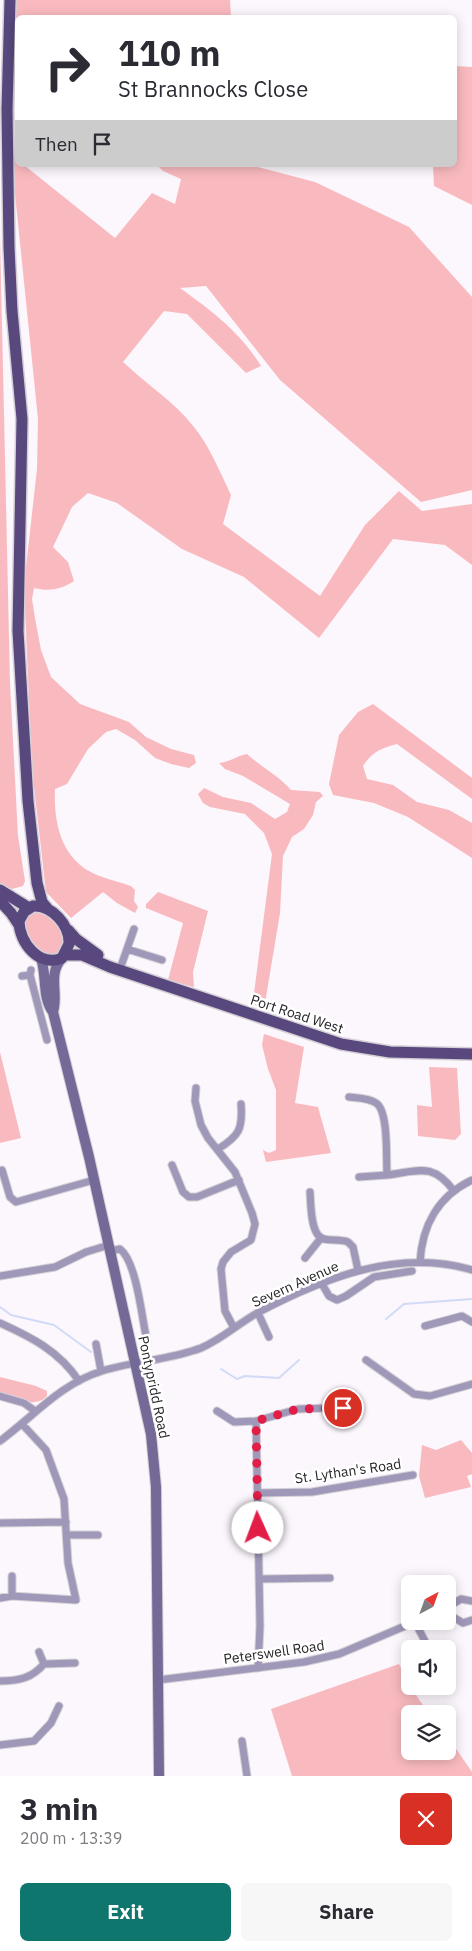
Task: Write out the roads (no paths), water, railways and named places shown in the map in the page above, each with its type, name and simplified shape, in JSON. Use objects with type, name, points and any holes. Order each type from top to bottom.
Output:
[{"type":"main road","points":[[0,902],[19,925],[25,942],[41,958],[49,961],[63,956],[70,940],[57,916],[47,908],[41,899],[37,883],[28,801],[18,623],[22,419],[9,247],[7,109],[10,0]]},
{"type":"main road","points":[[19,925],[21,915],[30,907],[37,883]]},
{"type":"main road","points":[[0,890],[30,907],[47,908]]},
{"type":"main road","name":"Port Road West","points":[[64,926],[86,948],[120,969]]},
{"type":"main road","name":"Port Road West","points":[[63,956],[82,955],[341,1044],[390,1052],[472,1054]]},
{"type":"main road","name":"Pontypridd Road","points":[[53,1012],[56,1004],[53,975],[63,956]]},
{"type":"main road","name":"Pontypridd Road","points":[[41,958],[45,971],[48,1006],[53,1012],[94,1180],[149,1426],[155,1469],[159,1776]]},
{"type":"street","points":[[120,969],[134,929]]},
{"type":"street","points":[[127,949],[162,960]]},
{"type":"street","points":[[28,974],[46,1037],[58,1031]]},
{"type":"street","points":[[196,1088],[195,1101],[201,1125],[208,1138],[218,1149],[239,1180],[255,1224],[251,1240],[231,1252],[223,1262],[225,1311],[234,1328]]},
{"type":"street","points":[[349,1097],[374,1102],[380,1107],[384,1124],[387,1175]]},
{"type":"street","points":[[218,1149],[234,1139],[242,1122],[241,1104]]},
{"type":"street","points":[[172,1165],[183,1192],[189,1197],[197,1197],[239,1180]]},
{"type":"street","points":[[3,1169],[10,1196],[16,1202],[94,1180]]},
{"type":"street","points":[[359,1177],[422,1171],[435,1172],[443,1177],[454,1191]]},
{"type":"street","points":[[420,1262],[421,1244],[427,1225],[441,1203],[454,1191],[472,1180]]},
{"type":"street","points":[[310,1192],[313,1226],[321,1238],[348,1242],[353,1247],[358,1270]]},
{"type":"street","points":[[305,1258],[321,1238]]},
{"type":"street","points":[[0,1276],[55,1266],[86,1252],[109,1248],[120,1249],[127,1258],[134,1278],[146,1341]]},
{"type":"street","name":"Severn Avenue","points":[[0,1441],[22,1424],[53,1395],[79,1381],[101,1371],[200,1348],[258,1313],[358,1270],[383,1265],[420,1262],[472,1270]]},
{"type":"street","points":[[322,1284],[332,1299],[341,1299],[374,1277],[412,1271]]},
{"type":"street","points":[[258,1313],[269,1337]]},
{"type":"street","points":[[425,1326],[462,1316],[472,1322]]},
{"type":"street","points":[[0,1323],[41,1343],[72,1370],[79,1381]]},
{"type":"street","points":[[96,1344],[101,1371]]},
{"type":"street","points":[[366,1360],[414,1394],[430,1396],[472,1384]]},
{"type":"street","points":[[0,1396],[24,1402],[35,1411]]},
{"type":"street","points":[[217,1411],[234,1422],[256,1421],[298,1409],[358,1407]]},
{"type":"street","points":[[256,1421],[259,1579],[258,1668]]},
{"type":"street","points":[[0,1598],[12,1596],[76,1600],[68,1563],[64,1499],[51,1458],[22,1424]]},
{"type":"street","name":"St. Lythan's Road","points":[[257,1493],[312,1492],[413,1475]]},
{"type":"street","points":[[0,1524],[66,1522]]},
{"type":"street","points":[[67,1535],[98,1535]]},
{"type":"street","points":[[12,1576],[12,1596]]},
{"type":"street","points":[[259,1579],[330,1578]]},
{"type":"street","points":[[456,1603],[461,1600],[472,1601]]},
{"type":"street","points":[[456,1619],[463,1623],[472,1620]]},
{"type":"street","name":"Peterswell Road","points":[[158,1680],[304,1662],[339,1654],[401,1628]]},
{"type":"street","points":[[40,1652],[44,1664]]},
{"type":"street","points":[[0,1681],[17,1681],[36,1674],[44,1664],[74,1663]]},
{"type":"street","points":[[0,1745],[34,1741],[50,1723],[59,1706]]},
{"type":"street","points":[[242,1741],[247,1776]]},
{"type":"waterway","points":[[386,1319],[404,1304],[472,1299]]},
{"type":"waterway","points":[[0,1307],[11,1315],[54,1325],[91,1352]]},
{"type":"waterway","points":[[221,1369],[237,1379],[245,1376],[279,1378],[299,1360]]}]
